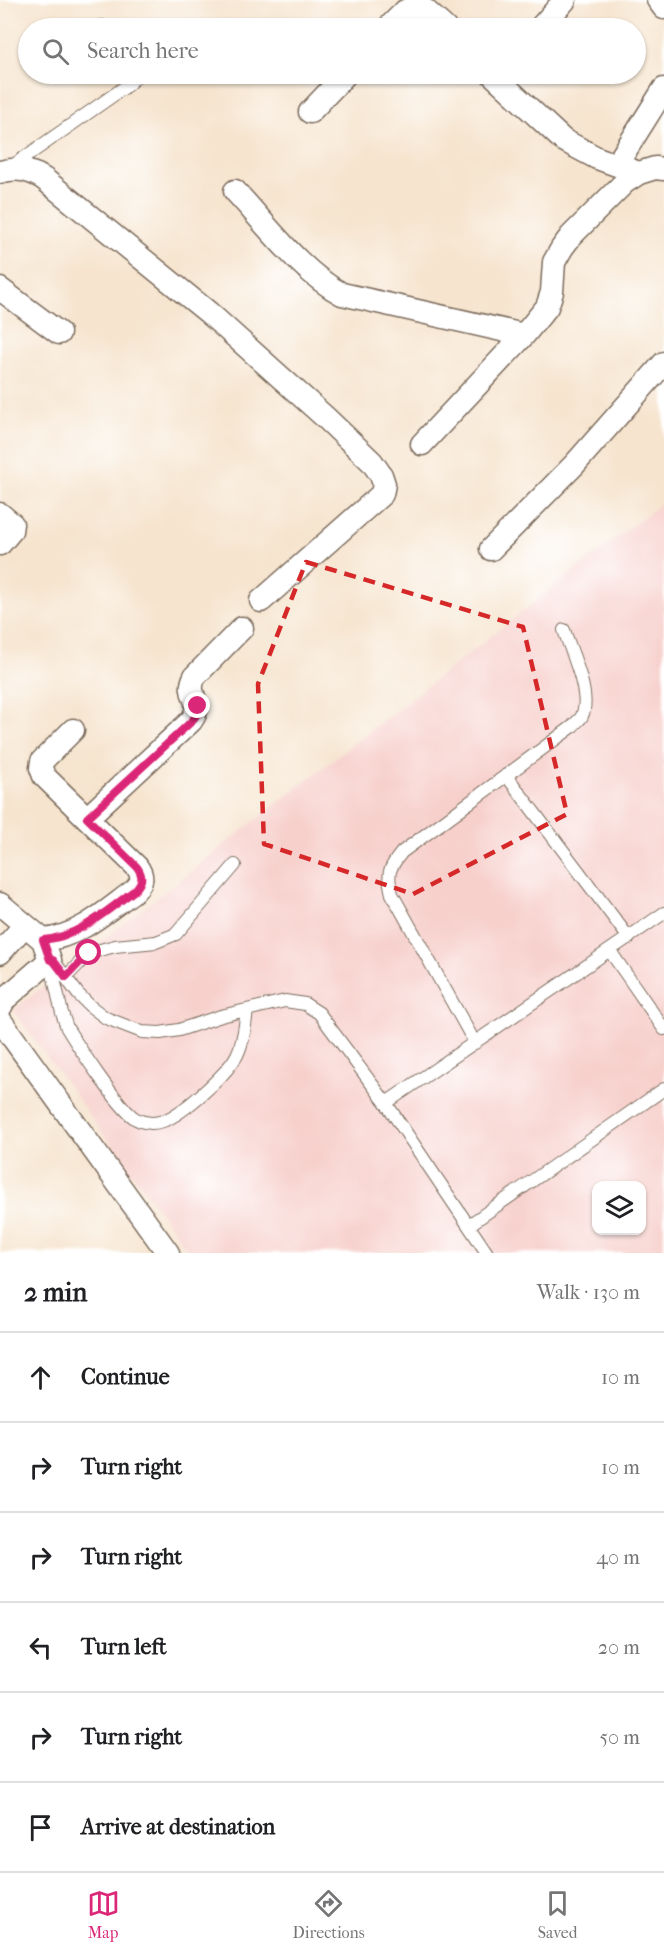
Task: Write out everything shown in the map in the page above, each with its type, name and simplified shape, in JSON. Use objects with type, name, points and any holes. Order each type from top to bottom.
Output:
[{"type":"street","points":[[549,18],[565,0]]},
{"type":"street","points":[[658,0],[664,8]]},
{"type":"street","points":[[398,18],[405,11],[414,7],[425,10],[434,18]]},
{"type":"street","points":[[310,112],[337,84]]},
{"type":"street","points":[[505,84],[563,140],[583,152],[639,173]]},
{"type":"street","points":[[617,164],[664,88]]},
{"type":"street","points":[[422,444],[524,335],[547,307],[552,292],[554,262],[562,248],[625,182],[639,173],[655,168],[664,169]]},
{"type":"street","points":[[4,171],[32,172],[44,179],[129,247],[209,313],[327,418],[372,462],[381,475],[384,484],[382,494],[376,501],[261,601]]},
{"type":"street","points":[[235,191],[312,273],[327,286],[342,294],[524,335]]},
{"type":"street","points":[[0,289],[58,333]]},
{"type":"street","points":[[491,549],[574,465],[664,363]]},
{"type":"street","points":[[0,514],[12,524],[11,531],[0,544]]},
{"type":"street","points":[[87,818],[192,721],[197,714],[198,706],[191,692],[191,684],[195,676],[242,628]]},
{"type":"street","points":[[0,1008],[46,950],[58,939],[78,931],[135,890],[141,882],[142,874],[137,867],[44,776],[41,768],[42,760],[73,730]]},
{"type":"street","points":[[0,904],[25,925],[46,950]]},
{"type":"street","points":[[0,953],[25,925]]},
{"type":"street","points":[[0,1020],[168,1253]]},
{"type":"lane","points":[[4,171],[129,84]]},
{"type":"lane","points":[[475,1043],[392,894],[387,876],[393,863],[402,852],[572,727],[581,717],[585,704],[583,687],[564,630]]},
{"type":"lane","points":[[506,775],[628,938]]},
{"type":"lane","points":[[66,977],[89,953],[115,946],[156,942],[176,934],[209,898],[234,865]]},
{"type":"lane","points":[[386,1103],[664,913]]},
{"type":"lane","points":[[46,950],[78,994],[106,1018],[142,1032],[179,1030],[221,1016],[285,1001],[305,1004],[319,1013],[386,1103],[487,1253]]},
{"type":"lane","points":[[46,950],[67,1028],[125,1110],[141,1122],[163,1121],[174,1115],[226,1072],[242,1041],[247,1010]]},
{"type":"lane","points":[[610,951],[664,1029]]},
{"type":"lane","points":[[469,1225],[664,1089]]},
{"type":"highlighted area","points":[[306,562],[523,627],[567,814],[413,894],[264,844],[258,684]]},
{"type":"shaded area","points":[[664,501],[664,1253],[190,1253],[13,1010]]},
{"type":"route","points":[[89,953],[66,977],[53,960],[50,960],[43,940],[58,939],[78,931],[135,890],[141,882],[142,874],[87,818],[192,721],[197,714],[198,706]]}]
